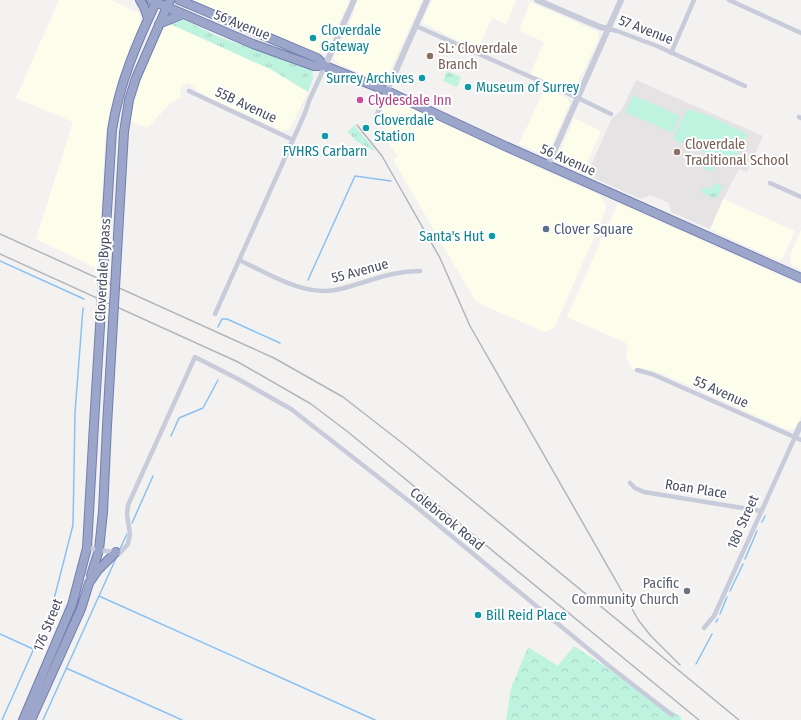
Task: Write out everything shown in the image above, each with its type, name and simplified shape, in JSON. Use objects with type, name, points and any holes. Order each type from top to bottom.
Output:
[{"type":"highway","points":[[140,0],[148,18]]},
{"type":"highway","name":"56 Avenue","points":[[179,0],[317,58],[325,66]]},
{"type":"highway","points":[[189,0],[195,7]]},
{"type":"highway","name":"Cloverdale Bypass","points":[[87,548],[112,130],[118,97],[124,78],[155,1]]},
{"type":"highway","name":"56 Avenue","points":[[155,1],[168,4],[183,14],[253,44],[314,66],[325,66],[387,91],[801,278]]},
{"type":"highway","name":"Cloverdale Bypass","points":[[99,550],[126,111],[134,85],[168,4]]},
{"type":"highway","points":[[159,24],[183,14]]},
{"type":"highway","name":"176 Street","points":[[23,720],[72,605],[87,548]]},
{"type":"highway","points":[[31,720],[81,609],[99,550]]},
{"type":"highway","points":[[88,583],[98,570],[116,552]]},
{"type":"street","points":[[215,314],[354,0]]},
{"type":"street","points":[[375,119],[427,0]]},
{"type":"street","name":"57 Avenue","points":[[537,0],[600,27],[624,33],[745,86]]},
{"type":"street","points":[[548,165],[621,0]]},
{"type":"street","points":[[671,53],[694,0]]},
{"type":"street","points":[[730,0],[801,33]]},
{"type":"street","points":[[416,26],[611,114]]},
{"type":"street","name":"55B Avenue","points":[[189,91],[293,140]]},
{"type":"street","points":[[770,183],[801,197]]},
{"type":"street","name":"55 Avenue","points":[[239,260],[294,285],[310,290],[326,291],[339,289],[386,274],[420,271]]},
{"type":"street","name":"Colebrook Road","points":[[116,552],[120,553],[128,544],[130,534],[127,515],[128,504],[195,357],[291,409],[414,505],[609,666],[672,715]]},
{"type":"street","name":"55 Avenue","points":[[637,370],[652,374],[798,438]]},
{"type":"street","name":"180 Street","points":[[704,628],[714,616],[761,511],[798,438],[801,424]]},
{"type":"street","name":"Roan Place","points":[[630,483],[635,488],[644,492],[761,511]]},
{"type":"street","points":[[87,548],[116,552]]},
{"type":"shaded area","points":[[59,0],[111,0],[139,13],[141,23],[117,82],[105,141],[98,269],[36,239],[73,122],[16,98]]},
{"type":"shaded area","points":[[194,0],[348,0],[349,4],[326,51],[320,54],[258,30]]},
{"type":"shaded area","points":[[357,0],[422,0],[384,84],[338,63],[334,59],[334,52],[340,44],[355,10],[354,7]]},
{"type":"shaded area","points":[[432,0],[516,0],[506,24],[492,18],[477,50],[423,23]]},
{"type":"shaded area","points":[[530,2],[596,31],[598,34],[599,38],[574,90],[568,90],[564,87],[530,74],[544,42],[519,31]]},
{"type":"shaded area","points":[[168,23],[272,70],[308,92],[290,129],[283,131],[199,93],[192,85],[188,83],[181,88],[180,93],[182,97],[172,102],[147,128],[129,120],[141,76],[162,31]]},
{"type":"shaded area","name":"Cloverdale Traditional School","points":[[636,80],[763,136],[747,172],[739,169],[723,199],[710,229],[671,212],[669,203],[650,195],[641,199],[587,175],[612,118],[621,111]]},
{"type":"shaded area","points":[[546,86],[551,91],[567,98],[570,103],[549,151],[546,154],[542,154],[519,144]]},
{"type":"shaded area","points":[[389,100],[394,100],[488,145],[599,195],[603,200],[606,206],[605,212],[556,324],[552,329],[544,332],[476,302],[393,160],[398,156],[388,142],[392,139],[379,118],[386,102]]},
{"type":"shaded area","points":[[574,118],[601,131],[583,172],[561,163],[558,158]]},
{"type":"shaded area","points":[[723,199],[795,231],[783,258],[780,260],[776,259],[710,229]]},
{"type":"shaded area","points":[[618,203],[801,285],[801,416],[795,429],[788,430],[661,373],[642,369],[630,369],[631,366],[626,356],[628,344],[567,317]]},
{"type":"shaded area","points":[[801,230],[801,270],[792,266],[790,259]]},
{"type":"green space","points":[[180,19],[219,37],[309,68],[312,70],[313,78],[308,92],[272,70],[168,23]]},
{"type":"green space","points":[[447,71],[461,77],[457,87],[443,81]]},
{"type":"green space","points":[[633,95],[680,116],[673,133],[625,112]]},
{"type":"green space","points":[[687,109],[707,115],[747,134],[733,165],[673,139]]},
{"type":"green space","points":[[354,125],[375,150],[374,151],[356,141],[347,131]]},
{"type":"green space","points":[[701,156],[717,163],[712,172],[697,165]]},
{"type":"green space","points":[[715,183],[723,186],[716,199],[701,192],[703,187],[711,189]]},
{"type":"green space","points":[[574,646],[682,718],[681,720],[506,720],[511,688],[528,647],[558,666]]},
{"type":"waterway","points":[[308,280],[355,176],[391,181]]},
{"type":"waterway","points":[[0,261],[84,299]]},
{"type":"waterway","points":[[44,626],[52,607],[73,525],[75,413],[83,308]]},
{"type":"waterway","points":[[218,327],[222,319],[227,319],[280,343]]},
{"type":"waterway","points":[[171,436],[179,418],[203,408],[218,380]]},
{"type":"waterway","points":[[132,523],[153,476]]},
{"type":"waterway","points":[[762,522],[765,516]]},
{"type":"waterway","points":[[745,559],[757,531]]},
{"type":"waterway","points":[[120,549],[127,534]]},
{"type":"waterway","points":[[43,720],[117,556]]},
{"type":"waterway","points":[[730,591],[743,564]]},
{"type":"waterway","points":[[99,596],[375,720]]},
{"type":"waterway","points":[[720,614],[727,597]]},
{"type":"waterway","points":[[0,634],[33,649]]},
{"type":"waterway","points":[[696,664],[712,634]]},
{"type":"waterway","points":[[2,720],[40,635]]},
{"type":"waterway","points":[[66,668],[182,720]]},
{"type":"railway","points":[[357,125],[382,156],[440,258],[470,326],[639,621],[651,636],[680,665]]},
{"type":"railway","points":[[0,234],[274,358],[343,397],[406,446],[739,720]]},
{"type":"railway","points":[[0,254],[238,362],[311,404],[348,432],[699,720]]},
{"type":"place","name":"Cloverdale Gateway","points":[[313,38]]},
{"type":"place","name":"SL: Cloverdale Branch","points":[[430,56]]},
{"type":"place","name":"Surrey Archives","points":[[422,78]]},
{"type":"place","name":"Museum of Surrey","points":[[468,87]]},
{"type":"place","name":"Clydesdale Inn","points":[[360,100]]},
{"type":"place","name":"Cloverdale Station","points":[[366,128]]},
{"type":"place","name":"FVHRS Carbarn","points":[[325,136]]},
{"type":"place","name":"Cloverdale Traditional School","points":[[677,152]]},
{"type":"place","name":"Clover Square","points":[[546,229]]},
{"type":"place","name":"Santa's Hut","points":[[492,236]]},
{"type":"place","name":"Pacific Community Church","points":[[687,591]]},
{"type":"place","name":"Bill Reid Place","points":[[478,615]]}]
